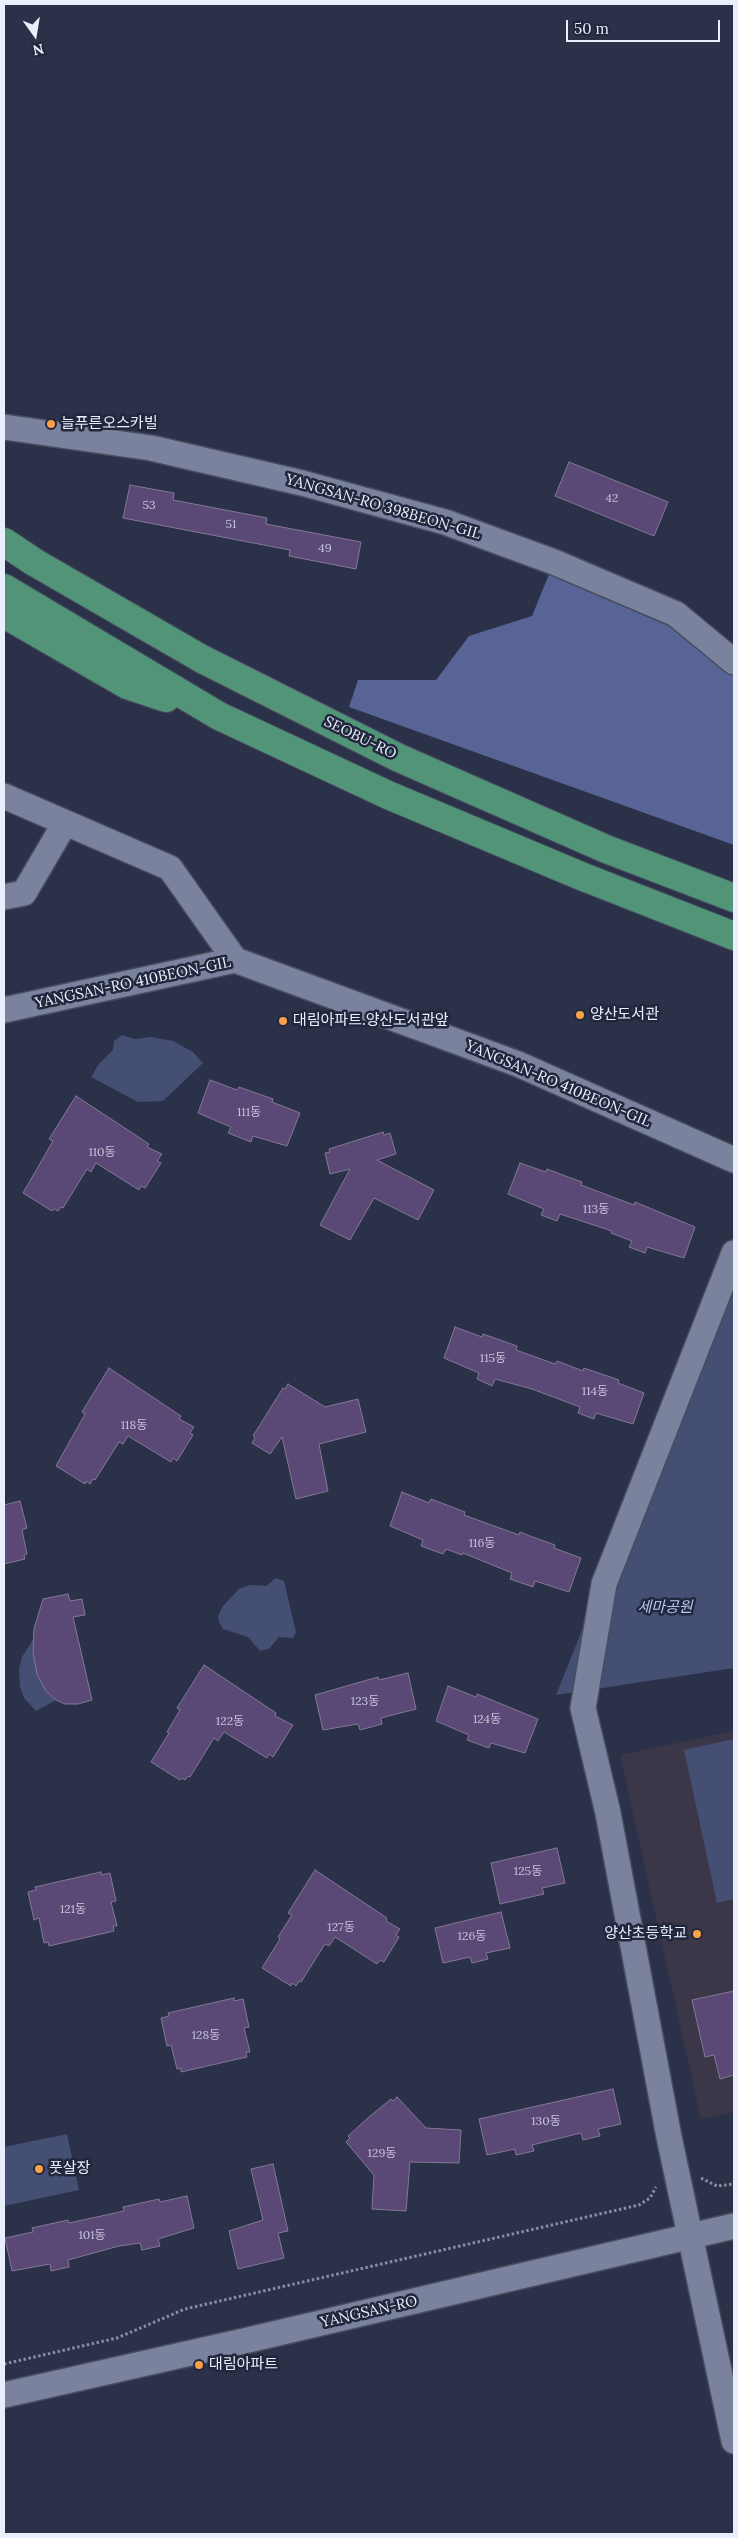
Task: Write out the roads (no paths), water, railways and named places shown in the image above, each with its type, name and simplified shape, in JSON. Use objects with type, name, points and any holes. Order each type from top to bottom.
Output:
[{"type":"main road","name":"SEOBU-RO","points":[[4,542],[34,562],[202,659],[399,758],[606,850],[734,898]]},
{"type":"main road","points":[[4,588],[219,716],[388,795],[581,876],[734,936]]},
{"type":"main road","points":[[4,614],[127,685],[219,716]]},
{"type":"street","name":"YANGSAN-RO 398BEON-GIL","points":[[4,427],[151,448],[302,483],[446,522],[554,562],[676,614],[734,662]]},
{"type":"street","points":[[4,796],[170,868],[235,960]]},
{"type":"street","points":[[4,897],[24,893],[65,823]]},
{"type":"street","name":"YANGSAN-RO 410BEON-GIL","points":[[4,1010],[235,960],[518,1064],[734,1160]]},
{"type":"street","points":[[734,1253],[604,1584],[583,1708],[608,1813],[669,2137],[734,2441]]},
{"type":"street","name":"YANGSAN-RO","points":[[4,2395],[734,2226]]},
{"type":"place","name":"늘푸른오스카빌","points":[[51,424]]},
{"type":"place","name":"양산도서관","points":[[580,1015]]},
{"type":"place","name":"대림아파트.양산도서관앞","points":[[283,1021]]},
{"type":"place","name":"양산초등학교","points":[[697,1934]]},
{"type":"place","name":"풋살장","points":[[39,2169]]},
{"type":"place","name":"대림아파트","points":[[199,2365]]},
{"type":"park label","name":"세마공원","points":[[665,1608]]}]
